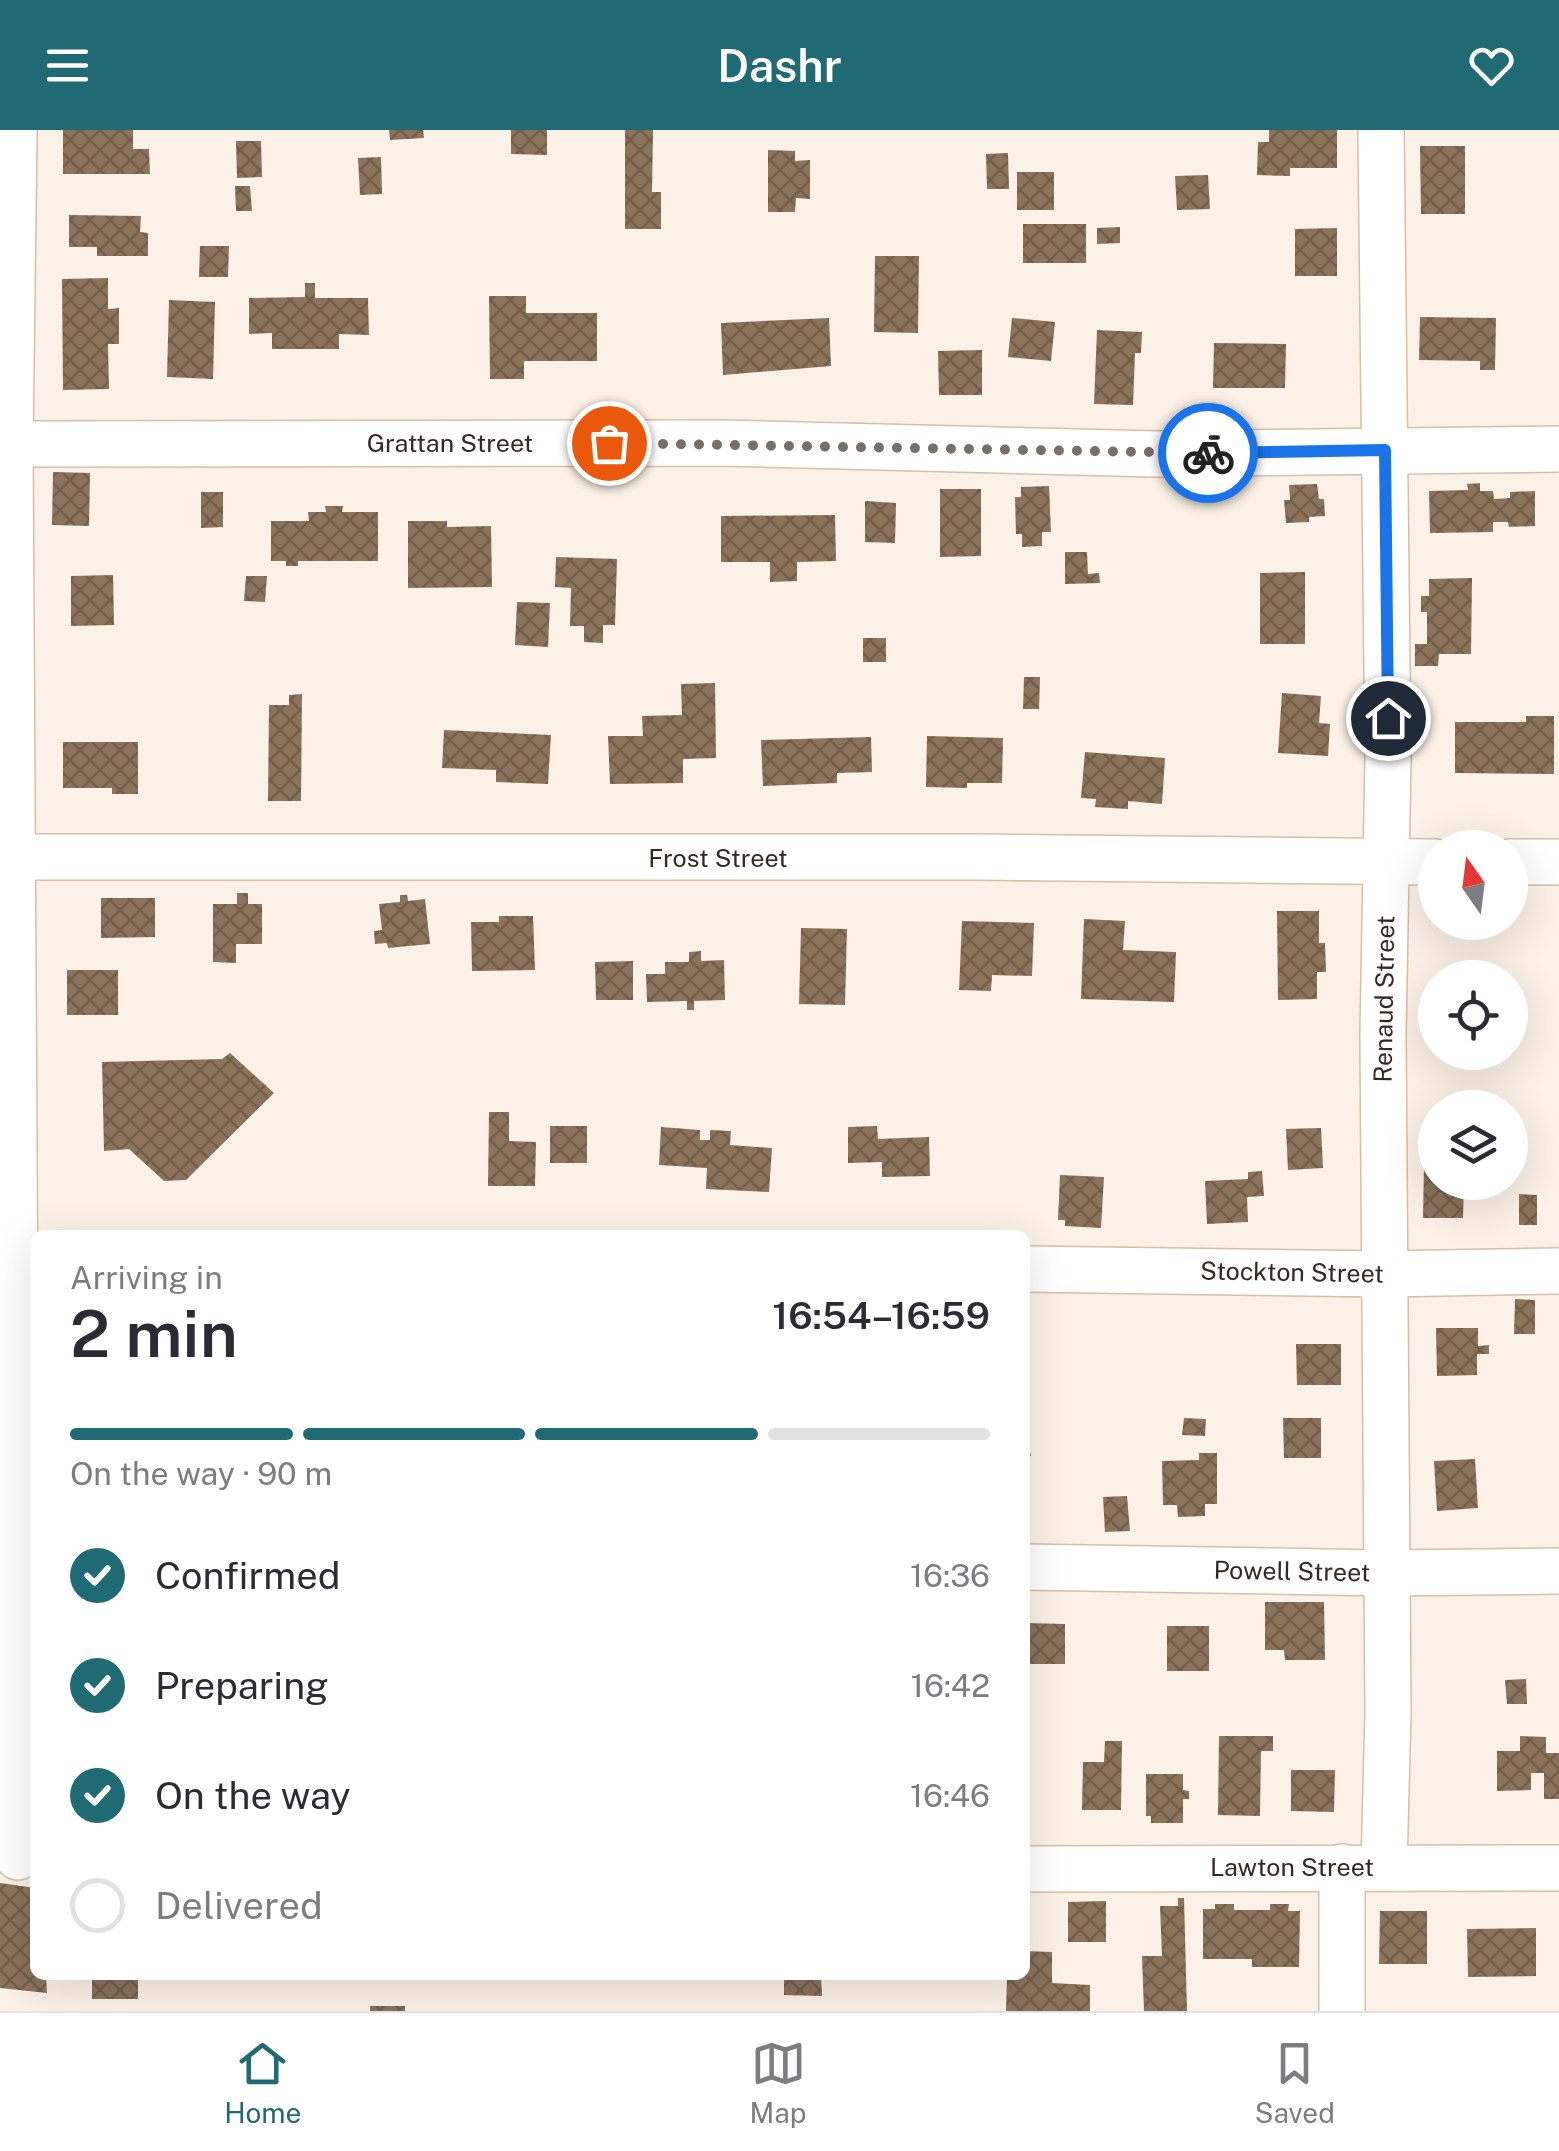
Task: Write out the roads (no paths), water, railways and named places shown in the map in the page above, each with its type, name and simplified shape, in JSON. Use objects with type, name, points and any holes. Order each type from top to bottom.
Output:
[{"type":"street","points":[[14,130],[5,444],[6,1061],[26,1566],[18,1857]]},
{"type":"street","name":"Renaud Street","points":[[1342,2011],[1388,1712],[1385,450],[1380,130]]},
{"type":"street","name":"Grattan Street","points":[[5,444],[723,443],[1157,454],[1559,449]]},
{"type":"street","name":"Frost Street","points":[[6,857],[980,857],[1418,862]]},
{"type":"street","points":[[1528,862],[1559,862]]},
{"type":"street","name":"Stockton Street","points":[[1030,1269],[1384,1274],[1559,1271]]},
{"type":"street","name":"Powell Street","points":[[1030,1567],[1386,1573],[1559,1571]]},
{"type":"street","name":"Lawton Street","points":[[1030,1869],[1559,1868]]}]
